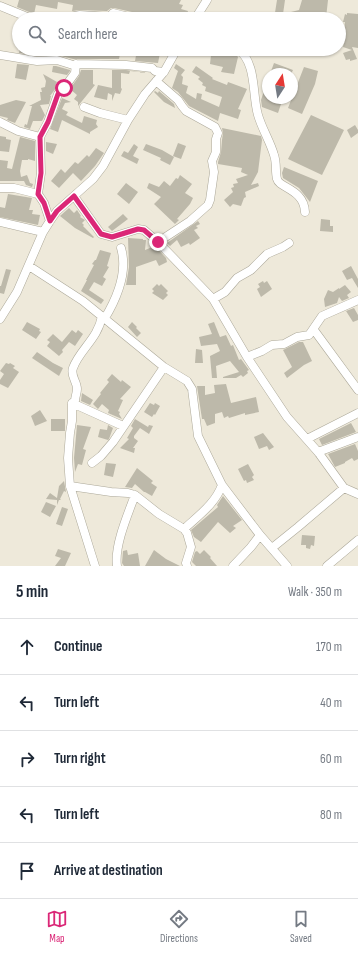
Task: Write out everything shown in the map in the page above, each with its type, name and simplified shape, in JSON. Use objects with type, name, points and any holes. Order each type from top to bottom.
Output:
[{"type":"street","points":[[199,12],[207,0]]},
{"type":"street","points":[[0,6],[15,12]]},
{"type":"street","points":[[0,55],[37,61],[57,60],[73,65],[126,65],[152,68],[154,71],[164,72]]},
{"type":"street","points":[[1,316],[17,292],[43,232],[50,221],[57,211],[93,179],[103,166],[128,120],[145,94],[164,72],[173,56]]},
{"type":"street","points":[[243,56],[250,68],[257,114],[274,154],[277,169],[277,180],[279,183],[299,196],[303,203],[305,212]]},
{"type":"street","points":[[50,221],[44,203],[38,194],[41,173],[40,137],[48,122],[58,94],[75,72],[76,64]]},
{"type":"street","points":[[156,81],[178,100],[186,111],[215,127],[218,133],[216,139],[216,152],[212,161],[214,172],[208,205],[190,220],[158,242]]},
{"type":"street","points":[[84,107],[100,113],[128,120]]},
{"type":"street","points":[[0,122],[18,131],[40,137]]},
{"type":"street","points":[[0,188],[14,188],[38,194]]},
{"type":"street","points":[[74,196],[101,234],[112,237],[138,229],[144,230],[158,242],[213,299],[247,356],[287,417],[318,452],[344,488],[358,494]]},
{"type":"street","points":[[0,222],[43,232]]},
{"type":"street","points":[[213,299],[225,292],[237,278],[251,270],[267,254],[283,248],[289,243]]},
{"type":"street","points":[[95,566],[70,486],[68,458],[72,421],[72,403],[75,401],[77,389],[72,376],[74,367],[95,335],[117,295],[123,268],[124,256],[121,248]]},
{"type":"street","points":[[29,266],[83,301],[164,367],[187,381],[192,389],[198,436],[222,485],[260,535],[287,566]]},
{"type":"street","points":[[247,356],[262,351],[272,345],[284,344],[298,337],[309,334],[314,330],[316,324],[322,316],[358,300]]},
{"type":"street","points":[[314,330],[358,390]]},
{"type":"street","points":[[92,463],[101,456],[113,442],[164,367]]},
{"type":"street","points":[[72,403],[123,426]]},
{"type":"street","points":[[307,439],[358,413]]},
{"type":"street","points":[[318,452],[358,437]]},
{"type":"street","points":[[184,529],[213,502],[218,496],[222,485]]},
{"type":"street","points":[[70,486],[135,495],[159,514],[184,529],[187,533],[192,547],[186,563],[187,566]]},
{"type":"street","points":[[272,548],[344,488]]},
{"type":"street","points":[[117,566],[116,560],[121,536],[135,495]]},
{"type":"street","points":[[233,566],[260,535]]},
{"type":"street","points":[[326,566],[358,540]]},
{"type":"building","points":[[19,0],[181,0],[179,4],[183,5],[181,9],[188,11],[132,12],[111,8],[107,11],[72,11],[73,5],[58,2],[57,9],[36,5],[34,12],[29,12],[17,7]]},
{"type":"building","points":[[277,0],[285,0],[283,12],[275,12]]},
{"type":"building","points":[[302,0],[328,0],[327,12],[291,12],[299,10]]},
{"type":"building","points":[[347,13],[358,14],[358,48],[352,47],[357,59],[350,61],[350,59],[346,60],[344,56],[346,56],[346,52],[352,50],[346,48]]},
{"type":"building","points":[[61,56],[120,56],[119,59],[73,59]]},
{"type":"building","points":[[136,56],[159,56],[158,63],[135,61]]},
{"type":"building","points":[[211,56],[238,57],[234,74],[221,72],[223,67],[210,64]]},
{"type":"building","points":[[274,63],[288,68],[272,68]]},
{"type":"building","points":[[17,64],[29,65],[26,80],[15,78]]},
{"type":"building","points":[[176,64],[185,70],[181,75],[183,77],[182,84],[188,86],[186,93],[196,99],[197,93],[202,94],[201,99],[219,107],[222,97],[205,91],[206,87],[202,85],[203,83],[198,79],[200,77],[192,72],[196,66],[213,78],[212,79],[227,85],[228,82],[247,89],[238,109],[241,110],[238,119],[220,113],[218,121],[189,106],[178,92],[172,88],[178,71],[174,68]]},
{"type":"building","points":[[53,66],[70,71],[67,75],[52,72]]},
{"type":"building","points":[[304,67],[318,71],[315,84],[302,114],[288,108],[290,104],[298,104],[298,82]]},
{"type":"building","points":[[81,70],[93,70],[93,84],[95,85],[78,106],[78,102],[74,99],[77,95],[70,89],[79,76]]},
{"type":"building","points":[[112,70],[126,70],[149,73],[130,71],[129,74],[121,73],[122,89],[120,94],[115,93],[112,101],[112,95],[108,93],[107,100],[94,97],[98,85],[112,88]]},
{"type":"building","points":[[43,74],[57,82],[55,86],[56,88],[50,96],[49,104],[40,105],[45,115],[42,121],[33,121],[30,129],[24,127],[25,124],[27,125],[32,106],[29,106],[41,100],[41,88],[45,87],[46,81]]},
{"type":"building","points":[[155,91],[158,93],[159,91],[174,104],[175,108],[164,102],[154,92]]},
{"type":"building","points":[[262,97],[262,104],[281,104],[278,113],[262,107],[261,100]]},
{"type":"building","points":[[62,98],[71,102],[65,103],[62,109],[68,112],[66,115],[82,123],[84,116],[97,120],[96,124],[98,127],[90,132],[90,134],[62,120],[58,132],[50,129]]},
{"type":"building","points":[[16,100],[26,102],[15,123],[7,120],[8,118],[0,116],[0,105]]},
{"type":"building","points":[[311,115],[344,130],[322,175],[288,159]]},
{"type":"building","points":[[355,125],[358,133],[351,138],[347,130]]},
{"type":"building","points":[[222,128],[261,136],[262,140],[258,172],[251,185],[258,183],[259,186],[245,192],[246,197],[244,198],[241,206],[233,204],[230,207],[224,200],[233,192],[231,188],[234,187],[233,184],[238,183],[236,179],[248,175],[241,172],[242,168],[218,164],[221,152],[223,133]]},
{"type":"building","points":[[0,136],[11,140],[9,152],[0,151]]},
{"type":"building","points":[[20,137],[35,141],[35,161],[28,159],[22,160],[20,171],[21,177],[27,175],[30,183],[33,184],[32,187],[26,185],[24,181],[0,181],[0,160],[8,161],[7,168],[12,169]]},
{"type":"building","points":[[46,142],[57,144],[53,154],[46,151]]},
{"type":"building","points":[[178,143],[186,146],[181,159],[173,156]]},
{"type":"building","points":[[134,144],[138,147],[133,156],[139,159],[137,164],[121,156],[124,151],[128,153]]},
{"type":"building","points":[[146,144],[162,150],[174,157],[170,165],[160,160],[161,158],[143,150]]},
{"type":"building","points":[[96,148],[104,153],[95,166],[81,181],[73,173],[59,188],[51,181],[61,169],[65,173],[75,162],[78,164],[87,155],[89,157]]},
{"type":"building","points":[[284,167],[318,181],[310,202],[299,188],[283,178],[282,173]]},
{"type":"building","points":[[180,175],[192,184],[185,193],[193,198],[190,204],[177,219],[179,220],[175,224],[154,204],[161,197],[147,188],[149,183],[159,187],[164,181],[170,186],[176,178],[178,179]]},
{"type":"building","points":[[126,183],[138,192],[129,204],[117,194]]},
{"type":"building","points":[[8,194],[32,198],[29,210],[33,210],[32,214],[40,215],[38,225],[0,217],[0,207],[5,208]]},
{"type":"building","points":[[69,208],[74,213],[77,210],[81,216],[80,217],[85,220],[82,223],[84,225],[83,226],[94,237],[93,238],[75,228],[60,216]]},
{"type":"building","points":[[123,214],[128,219],[112,231],[108,227]]},
{"type":"building","points":[[321,219],[330,220],[330,226],[333,226],[333,232],[320,231]]},
{"type":"building","points":[[198,221],[200,224],[196,226],[198,228],[194,230],[200,238],[190,245],[189,243],[181,247],[177,240],[170,246],[167,243]]},
{"type":"building","points":[[128,238],[146,240],[145,250],[155,246],[166,258],[167,262],[159,266],[156,260],[136,267],[136,285],[126,285],[129,267]]},
{"type":"building","points":[[100,250],[111,253],[107,266],[109,267],[103,277],[106,279],[102,286],[94,282],[89,290],[104,300],[101,304],[81,291],[94,265],[92,264],[96,260]]},
{"type":"building","points":[[351,266],[358,279],[358,288],[352,278],[347,280],[342,271]]},
{"type":"building","points":[[6,269],[11,270],[4,294],[0,293],[0,286]]},
{"type":"building","points":[[263,281],[264,283],[267,281],[272,289],[261,297],[257,289],[260,287],[258,284]]},
{"type":"building","points":[[157,284],[159,286],[161,284],[168,291],[166,293],[168,295],[163,300],[152,293],[154,291],[152,289]]},
{"type":"building","points":[[345,285],[351,292],[347,295],[349,298],[342,301],[339,297],[337,303],[325,307],[324,299],[328,290],[333,292]]},
{"type":"building","points":[[354,308],[358,315],[358,320],[353,322],[346,311]]},
{"type":"building","points":[[27,322],[40,329],[39,331],[41,332],[36,339],[22,330]]},
{"type":"building","points":[[132,322],[141,333],[137,337],[128,327]]},
{"type":"building","points":[[214,322],[220,337],[226,335],[231,346],[233,345],[239,360],[241,359],[249,370],[243,377],[241,375],[236,378],[223,378],[239,372],[230,361],[216,366],[217,378],[212,378],[210,356],[220,351],[217,344],[201,346],[199,337],[212,334],[208,324]]},
{"type":"building","points":[[72,330],[76,333],[78,330],[83,334],[75,346],[69,342],[59,356],[47,346],[50,342],[47,340],[53,334],[62,342]]},
{"type":"building","points":[[299,342],[303,342],[312,361],[287,378],[284,373],[292,367],[283,350]]},
{"type":"building","points":[[196,349],[202,350],[203,363],[195,363]]},
{"type":"building","points":[[37,352],[63,368],[59,376],[32,358]]},
{"type":"building","points":[[6,363],[10,363],[15,366],[13,368],[19,372],[8,388],[0,384],[0,380],[4,374],[0,371]]},
{"type":"building","points":[[112,374],[121,382],[122,380],[131,387],[120,399],[123,400],[118,411],[120,412],[119,414],[122,419],[108,413],[109,410],[102,404],[98,409],[93,404],[109,382],[107,380]]},
{"type":"building","points":[[226,384],[231,403],[256,397],[259,412],[245,415],[245,413],[224,418],[222,412],[215,414],[215,423],[207,426],[204,419],[202,419],[197,386],[205,386],[205,395],[215,393],[214,385]]},
{"type":"building","points":[[82,393],[93,400],[90,405],[81,401]]},
{"type":"building","points":[[150,403],[154,405],[155,403],[160,406],[155,415],[154,414],[152,417],[144,412]]},
{"type":"building","points":[[40,410],[47,421],[35,426],[31,416]]},
{"type":"building","points":[[51,419],[65,419],[65,431],[51,431]]},
{"type":"building","points":[[135,419],[148,427],[149,425],[153,426],[149,434],[140,428],[134,436],[134,438],[138,441],[133,448],[135,448],[134,453],[120,448],[129,439],[127,438],[133,428],[131,426]]},
{"type":"building","points":[[351,423],[356,432],[322,445],[319,439]]},
{"type":"building","points":[[77,425],[91,427],[83,449],[86,450],[82,465],[78,464],[75,472],[74,458]]},
{"type":"building","points":[[108,425],[113,428],[109,439],[98,437],[100,429],[107,430]]},
{"type":"building","points":[[263,433],[274,447],[269,450],[267,446],[259,449],[254,437]]},
{"type":"building","points":[[355,444],[358,451],[358,459],[354,461],[352,458],[335,467],[328,454]]},
{"type":"building","points":[[106,463],[116,464],[113,477],[104,475]]},
{"type":"building","points":[[248,464],[254,475],[252,477],[254,480],[247,483],[246,480],[244,481],[238,469]]},
{"type":"building","points":[[137,468],[153,481],[151,483],[157,487],[152,496],[144,492],[135,484],[132,488],[125,487]]},
{"type":"building","points":[[64,481],[66,492],[64,491],[60,499],[61,500],[59,500],[57,505],[57,500],[46,499],[50,493],[57,498],[59,486]]},
{"type":"building","points":[[223,496],[242,520],[233,526],[236,528],[230,533],[218,522],[201,542],[194,537],[191,530],[218,507],[217,505]]},
{"type":"building","points":[[46,502],[56,506],[50,517],[41,512]]},
{"type":"building","points":[[62,507],[68,509],[62,526],[56,524]]},
{"type":"building","points":[[302,535],[315,536],[314,546],[311,545],[310,549],[306,548],[306,545],[301,545]]},
{"type":"building","points":[[58,549],[71,553],[65,566],[55,566],[61,558],[55,556]]},
{"type":"building","points":[[127,550],[128,555],[138,553],[140,566],[124,566],[122,563],[123,551]]},
{"type":"building","points":[[154,550],[166,559],[180,566],[145,566]]},
{"type":"building","points":[[204,550],[217,566],[196,566],[192,562],[195,552],[197,551],[200,554]]},
{"type":"route","points":[[64,88],[58,94],[48,122],[40,137],[41,173],[38,194],[41,196],[48,211],[50,221],[57,211],[74,196],[101,234],[112,237],[138,229],[144,230],[158,242]]}]
